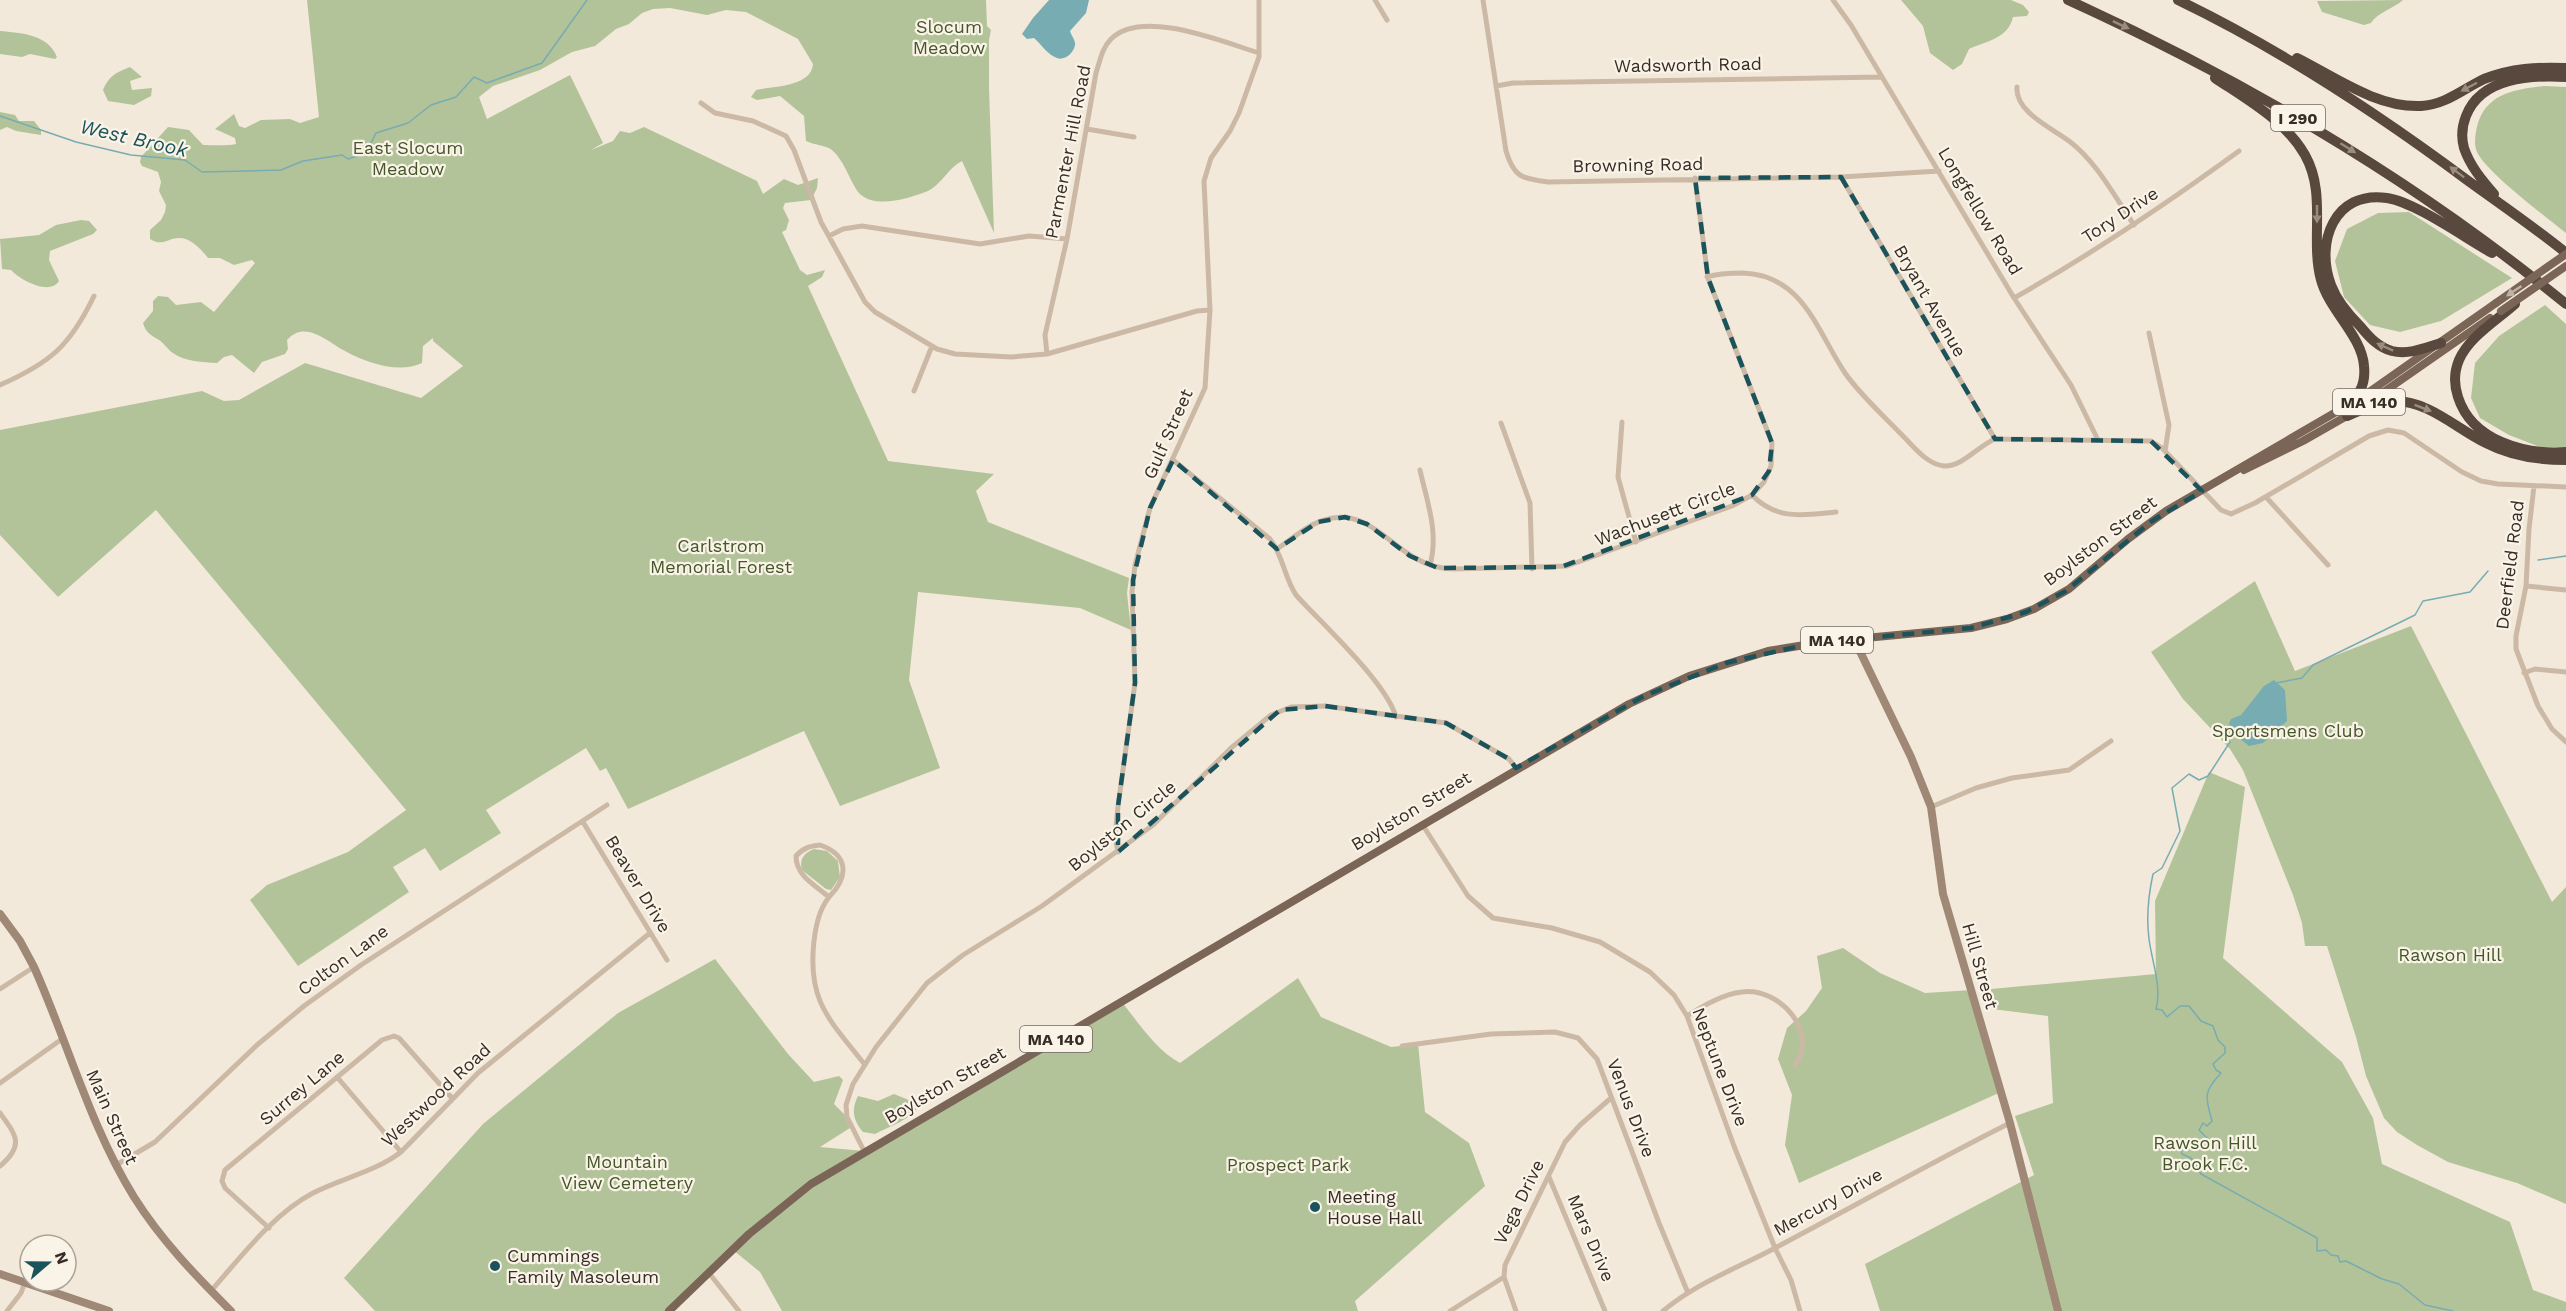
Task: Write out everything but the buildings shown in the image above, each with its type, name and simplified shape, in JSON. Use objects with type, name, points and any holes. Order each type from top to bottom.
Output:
[{"type":"highway","name":"I 290","points":[[2068,0],[2178,52],[2267,99],[2361,156],[2454,218],[2525,271],[2566,306]]},
{"type":"highway","name":"I 290","points":[[2178,0],[2226,25],[2355,101],[2504,205],[2566,254]]},
{"type":"highway","points":[[2226,25],[2369,94],[2406,106],[2435,104],[2484,80],[2512,70],[2534,67],[2566,68]]},
{"type":"highway","points":[[2178,52],[2276,122],[2297,143],[2308,161],[2317,192],[2317,250],[2322,282],[2333,307],[2360,350],[2364,363],[2363,382],[2359,393],[2345,412]]},
{"type":"highway","points":[[2504,205],[2478,175],[2467,156],[2462,140],[2466,115],[2479,96],[2497,85],[2529,76],[2566,77]]},
{"type":"highway","points":[[2441,343],[2406,352],[2393,351],[2373,341],[2345,309],[2331,286],[2325,256],[2327,232],[2341,212],[2355,202],[2369,198],[2397,200],[2525,271]]},
{"type":"highway","points":[[2523,296],[2500,310],[2471,343],[2459,361],[2455,381],[2461,404],[2481,430],[2499,441],[2534,451],[2566,452]]},
{"type":"highway","points":[[2345,412],[2385,402],[2406,402],[2430,410],[2499,450],[2527,458],[2566,460]]},
{"type":"main road","name":"Boylston Street","points":[[2345,412],[2390,389],[2500,310],[2566,254]]},
{"type":"main road","points":[[2523,296],[2566,266]]},
{"type":"main road","name":"Boylston Street","points":[[669,1311],[798,1192],[1516,768],[1629,704],[1689,676],[1775,649],[1971,628],[2030,611],[2066,591],[2155,519],[2227,477],[2277,454],[2345,412],[2441,343],[2500,310]]},
{"type":"street","name":"Gulf Street","points":[[1118,852],[1115,836],[1118,806],[1135,683],[1133,580],[1148,514],[1205,388],[1210,310],[1203,197],[1205,174],[1211,158],[1230,131],[1239,113],[1259,53],[1259,0]]},
{"type":"street","points":[[1375,0],[1387,20]]},
{"type":"street","name":"Browning Road","points":[[1483,0],[1506,151],[1513,170],[1522,177],[1548,182],[1841,177],[1939,171]]},
{"type":"street","name":"Longfellow Road","points":[[1833,0],[1851,25],[2014,298],[2071,386],[2098,440]]},
{"type":"street","name":"Parmenter Hill Road","points":[[1047,354],[1045,335],[1068,239],[1096,73],[1103,50],[1112,38],[1127,30],[1159,25],[1259,53]]},
{"type":"street","name":"Wadsworth Road","points":[[1496,86],[1513,82],[1881,77]]},
{"type":"street","points":[[2017,87],[2016,93],[2022,105],[2079,150],[2134,225]]},
{"type":"street","points":[[701,103],[716,112],[753,121],[786,136],[794,150],[817,213],[861,296],[870,307],[932,346],[966,355],[1019,357],[1047,354],[1197,311],[1210,310]]},
{"type":"street","points":[[1087,129],[1134,137]]},
{"type":"street","name":"Tory Drive","points":[[2014,298],[2067,268],[2134,225],[2239,151]]},
{"type":"street","name":"Bryant Avenue","points":[[1841,177],[1995,439]]},
{"type":"street","name":"Wachusett Circle","points":[[1277,549],[1318,522],[1346,517],[1367,524],[1410,556],[1446,569],[1532,568],[1579,563],[1732,506],[1752,495],[1761,486],[1769,471],[1772,443],[1707,277],[1695,178]]},
{"type":"street","points":[[829,236],[843,229],[862,226],[980,244],[1029,236],[1068,239]]},
{"type":"street","points":[[1707,277],[1723,273],[1752,274],[1775,279],[1788,287],[1801,300],[1853,383],[1929,461],[1944,466],[1953,465],[1977,448],[1995,439],[2151,441],[2165,451],[2221,510],[2231,514],[2369,436],[2388,430],[2404,433],[2462,472],[2481,481],[2566,487]]},
{"type":"street","points":[[0,385],[39,365],[58,351],[77,329],[94,296]]},
{"type":"street","points":[[2149,333],[2169,425],[2165,451]]},
{"type":"street","points":[[914,391],[932,346]]},
{"type":"street","points":[[1622,422],[1618,477],[1636,542]]},
{"type":"street","points":[[1500,423],[1530,503],[1532,568]]},
{"type":"street","points":[[1173,460],[1262,532],[1277,549],[1288,581],[1296,595],[1371,677],[1392,705],[1396,717]]},
{"type":"street","points":[[1419,470],[1434,532],[1434,547],[1430,565]]},
{"type":"street","name":"Deerfield Road","points":[[2534,486],[2526,585],[2516,640],[2517,652],[2524,673],[2547,721],[2566,742]]},
{"type":"street","points":[[1752,495],[1767,508],[1786,515],[1836,512]]},
{"type":"street","points":[[2265,496],[2328,565]]},
{"type":"street","points":[[2526,585],[2566,590]]},
{"type":"street","name":"Hill Street","points":[[1854,639],[1912,759],[1931,807],[1943,891],[2010,1123],[2058,1311]]},
{"type":"street","points":[[2524,673],[2535,669],[2566,672]]},
{"type":"street","name":"Boylston Circle","points":[[864,1151],[850,1128],[846,1110],[853,1084],[910,1003],[940,972],[994,934],[1042,906],[1118,852],[1171,809],[1258,724],[1280,710],[1298,706],[1325,706],[1456,727],[1509,759],[1516,768]]},
{"type":"street","points":[[1931,807],[1976,788],[2012,778],[2069,770],[2111,741]]},
{"type":"street","name":"Colton Lane","points":[[116,1165],[155,1142],[257,1045],[304,1006],[490,879],[607,805]]},
{"type":"street","name":"Beaver Drive","points":[[583,822],[667,960]]},
{"type":"street","name":"Neptune Drive","points":[[1422,824],[1457,881],[1484,912],[1502,921],[1552,928],[1600,942],[1650,972],[1674,995],[1687,1016],[1734,1146],[1775,1248],[1791,1280],[1800,1311]]},
{"type":"street","points":[[829,897],[798,871],[796,856],[810,846],[820,845],[831,849],[839,856],[843,865],[842,883],[829,897],[816,925],[812,967],[815,993],[826,1015],[865,1065]]},
{"type":"street","name":"Main Street","points":[[0,914],[20,941],[34,968],[116,1165],[153,1226],[231,1311]]},
{"type":"street","name":"Westwood Road","points":[[211,1291],[268,1228],[292,1206],[310,1194],[387,1162],[401,1152],[452,1098],[503,1052],[650,933]]},
{"type":"street","points":[[0,988],[34,968]]},
{"type":"street","points":[[1687,1016],[1733,994],[1756,992],[1769,996],[1787,1008],[1799,1028],[1802,1052],[1795,1065]]},
{"type":"street","name":"Venus Drive","points":[[1402,1046],[1491,1034],[1560,1033],[1578,1038],[1595,1055],[1688,1293]]},
{"type":"street","name":"Surrey Lane","points":[[268,1228],[225,1188],[222,1175],[232,1164],[381,1041],[394,1036],[408,1047],[452,1098]]},
{"type":"street","points":[[0,1083],[62,1039]]},
{"type":"street","points":[[337,1077],[401,1152]]},
{"type":"street","name":"Vega Drive","points":[[1504,1277],[1505,1265],[1565,1142],[1580,1125],[1611,1098]]},
{"type":"street","points":[[0,1113],[14,1131],[16,1144],[12,1154],[0,1166]]},
{"type":"street","name":"Mercury Drive","points":[[1663,1311],[1688,1293],[1945,1155],[2010,1123]]},
{"type":"street","name":"Mars Drive","points":[[1549,1177],[1605,1311]]},
{"type":"street","points":[[709,1273],[739,1311]]},
{"type":"street","points":[[0,1274],[18,1280]]},
{"type":"street","points":[[1450,1311],[1504,1277],[1516,1311]]},
{"type":"street","points":[[7,1311],[18,1293]]},
{"type":"street","points":[[57,1293],[109,1311]]},
{"type":"highlighted area","points":[[1841,177],[1995,439],[2151,441],[2202,491],[2152,521],[2066,591],[2026,612],[1971,628],[1813,643],[1726,663],[1644,696],[1516,768],[1509,759],[1446,723],[1325,706],[1280,710],[1118,852],[1118,806],[1135,683],[1133,580],[1150,508],[1173,460],[1277,549],[1318,522],[1345,517],[1367,524],[1410,556],[1438,568],[1561,567],[1752,495],[1769,471],[1772,443],[1708,278],[1695,178]]},
{"type":"green space","points":[[307,0],[986,0],[987,26],[991,30],[989,89],[994,233],[962,161],[928,191],[889,201],[870,200],[862,196],[832,150],[806,141],[804,116],[780,96],[757,100],[751,97],[756,90],[799,81],[811,72],[813,64],[798,39],[746,12],[726,10],[707,15],[670,8],[653,9],[616,29],[595,46],[572,52],[540,70],[493,86],[479,97],[487,119],[570,75],[603,143],[591,150],[613,141],[620,131],[630,133],[644,127],[757,181],[763,194],[784,179],[798,185],[818,178],[817,188],[811,200],[785,203],[783,208],[789,220],[786,230],[782,232],[800,270],[807,275],[825,270],[822,277],[808,286],[888,461],[994,474],[976,491],[988,522],[1129,578],[1127,593],[1131,630],[1080,608],[918,592],[909,680],[940,768],[840,806],[804,731],[628,809],[606,768],[600,771],[586,748],[486,810],[501,833],[440,871],[425,848],[393,867],[409,892],[298,966],[250,900],[267,885],[348,852],[406,810],[156,510],[58,597],[0,535],[0,430],[202,391],[224,401],[239,400],[305,363],[421,398],[463,366],[433,341],[433,338],[423,346],[422,363],[393,367],[363,359],[316,334],[301,332],[287,340],[288,349],[285,354],[262,362],[254,373],[232,355],[224,357],[217,363],[194,361],[178,356],[149,333],[144,326],[143,323],[153,311],[153,301],[158,296],[168,297],[176,305],[201,302],[214,312],[255,263],[252,260],[234,265],[220,258],[208,258],[195,245],[183,238],[162,242],[150,239],[150,230],[161,220],[166,205],[159,191],[161,182],[158,172],[142,166],[141,157],[168,127],[189,130],[203,145],[229,145],[236,144],[235,138],[215,129],[234,114],[239,126],[245,128],[261,120],[290,119],[300,123],[319,117]]},
{"type":"green space","points":[[1901,0],[2011,0],[2023,5],[2029,12],[2027,16],[2013,17],[2001,35],[1969,49],[1962,64],[1953,70],[1930,53],[1923,26]]},
{"type":"green space","points":[[2403,0],[2377,16],[2371,23],[2364,25],[2322,12],[2317,1]]},
{"type":"green space","points":[[0,31],[25,34],[41,39],[53,49],[57,57],[55,59],[30,54],[22,57],[0,54]]},
{"type":"green space","points":[[130,67],[142,77],[130,81],[132,90],[152,88],[151,96],[134,105],[108,101],[103,90],[107,82],[117,73]]},
{"type":"green space","points":[[2544,86],[2566,87],[2566,233],[2492,171],[2477,152],[2475,145],[2479,120],[2490,103],[2515,91]]},
{"type":"green space","points":[[0,112],[15,115],[19,121],[34,121],[41,130],[41,135],[16,131],[7,127],[0,130]]},
{"type":"green space","points":[[2409,212],[2512,278],[2441,321],[2400,332],[2370,325],[2344,297],[2335,261],[2347,229],[2378,213]]},
{"type":"green space","points":[[81,220],[89,221],[97,230],[93,234],[50,251],[49,260],[59,281],[55,285],[42,287],[35,285],[11,270],[2,269],[0,239],[39,235],[56,225]]},
{"type":"green space","points":[[2545,305],[2566,324],[2566,447],[2540,447],[2509,435],[2480,418],[2471,398],[2475,363],[2499,336]]},
{"type":"green space","name":"Rawson Hill","points":[[2255,581],[2295,671],[2411,626],[2552,902],[2566,887],[2566,1204],[2517,1183],[2448,1162],[2397,1132],[2384,1118],[2366,1076],[2327,946],[2305,946],[2302,923],[2293,895],[2243,770],[2230,749],[2183,699],[2151,652]]},
{"type":"green space","name":"Rawson Hill Brook F.C.","points":[[2209,772],[2245,787],[2223,958],[2342,1062],[2373,1118],[2382,1164],[2510,1222],[2533,1290],[2566,1302],[2566,1311],[1880,1311],[1865,1264],[2034,1175],[2015,1116],[2053,1103],[2048,1016],[1992,1009],[1991,989],[2156,974],[2155,901]]},
{"type":"green space","points":[[814,849],[827,851],[838,861],[840,877],[831,890],[826,889],[802,870],[803,857]]},
{"type":"green space","points":[[1843,948],[1880,973],[1925,993],[1972,990],[2001,1092],[1799,1183],[1785,1145],[1792,1095],[1778,1059],[1787,1028],[1806,1011],[1822,988],[1817,956]]},
{"type":"green space","name":"Prospect Park","points":[[715,959],[788,1054],[814,1082],[839,1076],[843,1080],[834,1104],[847,1117],[850,1128],[820,1147],[864,1151],[1121,1001],[1155,1043],[1180,1063],[1298,978],[1321,1017],[1391,1047],[1418,1044],[1425,1112],[1469,1143],[1485,1186],[1355,1301],[1358,1311],[782,1311],[760,1272],[733,1250],[669,1311],[375,1311],[344,1278],[483,1124],[618,1013]]},
{"type":"green space","points":[[894,1094],[919,1105],[906,1118],[875,1134],[863,1132],[854,1115],[854,1106],[858,1096],[878,1101]]},
{"type":"water","points":[[1049,0],[1089,0],[1086,13],[1070,31],[1075,42],[1073,51],[1060,59],[1054,57],[1034,38],[1027,39],[1022,34]]},
{"type":"water","points":[[2274,680],[2285,690],[2287,721],[2263,743],[2249,746],[2233,733],[2229,724],[2231,719],[2241,715],[2264,686]]},
{"type":"waterway","name":"West Brook","points":[[0,116],[76,142],[131,155],[185,160],[202,172],[281,170],[303,161],[342,155],[348,159],[366,153],[376,133],[408,123],[431,105],[456,97],[474,77],[487,83],[542,63],[587,0]]},
{"type":"waterway","points":[[2538,560],[2566,556]]},
{"type":"waterway","points":[[2276,683],[2302,678],[2313,665],[2415,615],[2423,601],[2470,592],[2488,571]]},
{"type":"waterway","points":[[2230,742],[2208,776],[2199,780],[2189,774],[2172,788],[2180,831],[2162,868],[2153,874],[2149,899],[2148,931],[2158,992],[2156,1009],[2162,1010],[2167,1017],[2180,1006],[2189,1006],[2201,1021],[2213,1026],[2218,1040],[2225,1047],[2225,1053],[2213,1064],[2221,1073],[2207,1096],[2212,1121],[2207,1126],[2203,1123],[2199,1130],[2208,1139],[2201,1143],[2188,1140],[2189,1146],[2181,1151],[2182,1154],[2191,1158],[2201,1174],[2317,1238],[2317,1251],[2326,1250],[2331,1255],[2338,1256],[2340,1262],[2346,1261],[2382,1279],[2399,1284],[2425,1305],[2453,1311]]},
{"type":"place","name":"Meeting House Hall","points":[[1315,1207]]},
{"type":"place","name":"Cummings Family Masoleum","points":[[495,1266]]},
{"type":"park label","name":"Slocum Meadow","points":[[949,37]]},
{"type":"park label","name":"East Slocum Meadow","points":[[408,158]]},
{"type":"park label","name":"Carlstrom Memorial Forest","points":[[721,556]]},
{"type":"park label","name":"Sportsmens Club","points":[[2288,731]]},
{"type":"park label","name":"Mountain View Cemetery","points":[[627,1172]]}]
